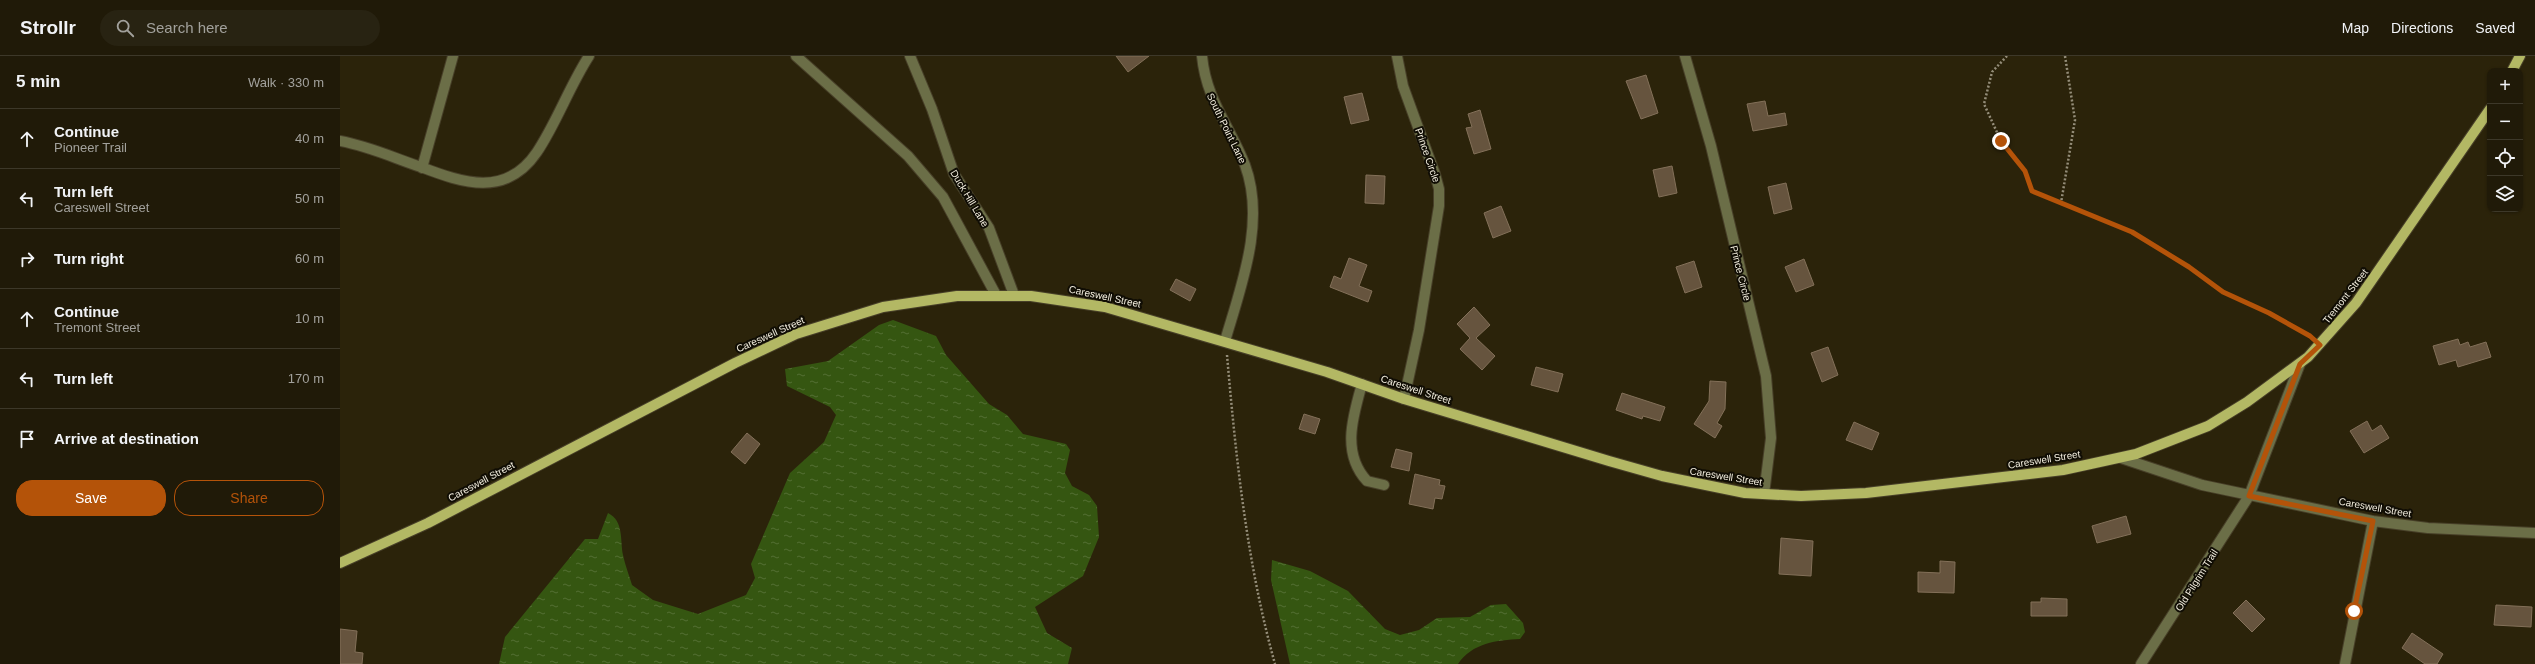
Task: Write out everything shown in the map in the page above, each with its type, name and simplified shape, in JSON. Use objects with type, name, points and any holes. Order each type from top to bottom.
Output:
[{"type":"main road","points":[[2514,68],[2520,56]]},
{"type":"main road","name":"Tremont Street","points":[[2121,458],[2170,442],[2208,426],[2247,402],[2300,364],[2320,345],[2356,303],[2487,113]]},
{"type":"main road","name":"Careswell Street","points":[[340,563],[428,523],[735,363],[796,334],[883,307],[950,297],[1014,295],[1105,307],[1225,341],[1362,384],[1404,399],[1662,476],[1723,489],[1764,494],[1801,496],[1866,493],[2063,470],[2121,458]]},
{"type":"street","points":[[422,168],[453,56]]},
{"type":"street","points":[[340,141],[422,168],[450,179],[483,184],[506,179],[518,172],[536,153],[589,56]]},
{"type":"street","points":[[796,56],[908,156],[943,197],[996,295]]},
{"type":"street","name":"Duck Hill Lane","points":[[910,56],[932,109],[954,174],[989,228],[1014,295]]},
{"type":"street","name":"South Point Lane","points":[[1202,56],[1207,87],[1246,167],[1250,192],[1253,232],[1247,263],[1225,341]]},
{"type":"street","name":"Prince Circle","points":[[1397,56],[1403,86],[1428,152],[1439,189],[1439,200],[1420,330],[1404,399]]},
{"type":"street","name":"Prince Circle","points":[[1685,56],[1711,146],[1766,376],[1771,438],[1764,494]]},
{"type":"street","name":"Old Pilgrim Trail","points":[[2141,664],[2249,496],[2300,364]]},
{"type":"street","points":[[1362,384],[1352,419],[1351,440],[1354,461],[1367,481],[1384,485]]},
{"type":"street","name":"Careswell Street","points":[[2121,458],[2202,485],[2373,521],[2428,528],[2535,532]]},
{"type":"street","points":[[2345,664],[2373,521]]},
{"type":"path","points":[[2007,56],[1992,72],[1984,104],[2001,141],[2025,171],[2032,191],[2132,232],[2189,267],[2223,292],[2269,313],[2310,336],[2320,345]]},
{"type":"path","points":[[2061,203],[2075,120],[2065,56]]},
{"type":"path","points":[[1225,341],[1238,470],[1252,561],[1275,664]]},
{"type":"water","points":[[893,320],[936,336],[946,355],[989,404],[1007,415],[1023,434],[1066,444],[1070,450],[1065,473],[1072,486],[1089,495],[1097,506],[1099,537],[1083,576],[1035,607],[1047,633],[1072,648],[1068,664],[499,664],[505,637],[585,539],[598,539],[608,513],[613,516],[619,526],[623,555],[632,585],[653,600],[698,614],[746,595],[755,578],[751,564],[790,473],[824,442],[836,415],[830,407],[787,386],[785,369],[828,361],[879,325]]},
{"type":"water","points":[[1272,560],[1310,571],[1348,591],[1385,629],[1400,635],[1419,630],[1437,618],[1470,617],[1491,605],[1506,604],[1523,623],[1525,632],[1520,639],[1503,640],[1478,647],[1470,651],[1458,664],[1290,664],[1271,580]]},
{"type":"building","points":[[1116,56],[1149,56],[1128,72]]},
{"type":"building","points":[[1646,75],[1658,113],[1641,119],[1626,81]]},
{"type":"building","points":[[1362,93],[1369,120],[1351,124],[1344,97]]},
{"type":"building","points":[[1765,101],[1768,116],[1785,113],[1787,125],[1753,131],[1747,104]]},
{"type":"building","points":[[1480,110],[1491,149],[1474,154],[1466,128],[1472,127],[1468,114]]},
{"type":"building","points":[[1672,166],[1677,193],[1659,197],[1653,170]]},
{"type":"building","points":[[1366,175],[1385,176],[1384,204],[1365,203]]},
{"type":"building","points":[[1786,183],[1792,209],[1774,214],[1768,187]]},
{"type":"building","points":[[1501,206],[1511,231],[1493,238],[1484,213]]},
{"type":"building","points":[[1349,258],[1367,265],[1359,286],[1372,291],[1368,302],[1330,287],[1334,276],[1341,279]]},
{"type":"building","points":[[1804,259],[1814,285],[1796,292],[1785,267]]},
{"type":"building","points":[[1694,261],[1702,287],[1685,293],[1676,267]]},
{"type":"building","points":[[1176,279],[1196,289],[1190,301],[1170,290]]},
{"type":"building","points":[[1474,307],[1490,325],[1476,338],[1495,356],[1482,370],[1460,349],[1470,338],[1457,324]]},
{"type":"building","points":[[2458,339],[2460,345],[2468,342],[2470,347],[2486,342],[2491,357],[2458,367],[2456,360],[2439,365],[2433,346]]},
{"type":"building","points":[[1828,347],[1838,375],[1822,382],[1811,353]]},
{"type":"building","points":[[1536,367],[1563,374],[1558,392],[1531,385]]},
{"type":"building","points":[[1710,381],[1726,382],[1725,409],[1717,423],[1722,426],[1715,438],[1694,424],[1709,401]]},
{"type":"building","points":[[1622,393],[1665,407],[1660,421],[1643,416],[1642,419],[1616,410]]},
{"type":"building","points":[[1304,414],[1320,419],[1315,434],[1299,429]]},
{"type":"building","points":[[2367,421],[2372,431],[2381,425],[2389,438],[2364,453],[2350,431]]},
{"type":"building","points":[[1854,422],[1879,433],[1872,450],[1846,440]]},
{"type":"building","points":[[747,433],[760,444],[745,464],[731,452]]},
{"type":"building","points":[[1396,449],[1412,453],[1409,471],[1391,467]]},
{"type":"building","points":[[1415,474],[1440,480],[1439,485],[1445,486],[1442,499],[1435,498],[1433,509],[1409,504]]},
{"type":"building","points":[[2126,516],[2131,534],[2097,543],[2092,526]]},
{"type":"building","points":[[1781,538],[1813,541],[1811,576],[1779,574]]},
{"type":"building","points":[[1940,561],[1955,562],[1954,593],[1918,592],[1918,572],[1940,573]]},
{"type":"building","points":[[2041,598],[2067,599],[2067,616],[2031,616],[2031,602],[2041,602]]},
{"type":"building","points":[[2246,600],[2265,619],[2252,632],[2233,613]]},
{"type":"building","points":[[2496,605],[2532,607],[2531,627],[2494,625]]},
{"type":"building","points":[[340,629],[357,631],[355,652],[363,653],[362,664],[340,664]]},
{"type":"building","points":[[2412,633],[2443,654],[2437,664],[2425,664],[2402,648]]},
{"type":"route","points":[[2001,141],[2025,171],[2032,191],[2132,232],[2189,267],[2223,292],[2269,313],[2310,336],[2320,345],[2300,364],[2249,496],[2373,521],[2354,611]]}]
